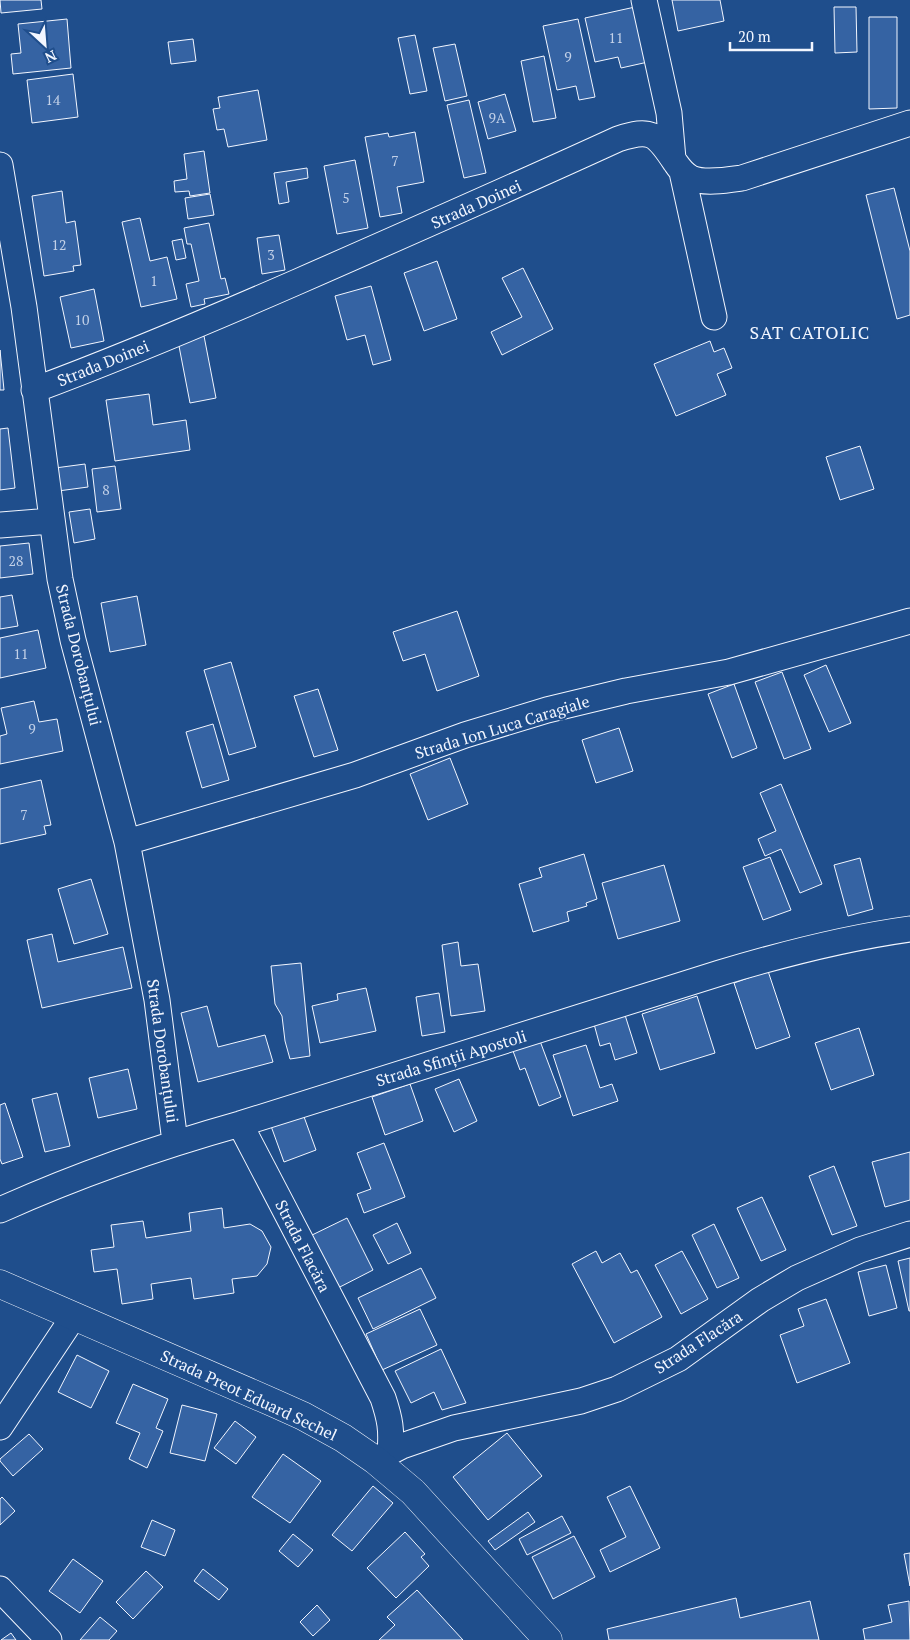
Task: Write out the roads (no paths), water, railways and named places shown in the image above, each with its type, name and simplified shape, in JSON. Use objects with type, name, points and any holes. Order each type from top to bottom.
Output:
[{"type":"street","points":[[644,0],[669,113],[678,166],[714,317]]},
{"type":"street","points":[[678,166],[693,179],[716,181],[742,178],[910,123]]},
{"type":"street","name":"Strada Doinei","points":[[34,390],[78,374],[236,308],[635,134],[648,133],[658,139],[678,166]]},
{"type":"street","name":"Strada Dorobanțului","points":[[0,165],[24,307],[60,579],[126,842],[155,991],[175,1142]]},
{"type":"street","points":[[0,525],[51,521]]},
{"type":"street","name":"Strada Ion Luca Caragiale","points":[[126,842],[355,775],[465,735],[547,710],[626,691],[729,672],[910,621]]},
{"type":"street","name":"Strada Sfinții Apostoli","points":[[0,1210],[55,1186],[175,1142],[240,1124],[779,955],[873,934],[910,929]]},
{"type":"street","name":"Strada Flacăra","points":[[240,1124],[390,1416],[392,1431],[383,1456]]},
{"type":"street","name":"Strada Flacăra","points":[[383,1456],[427,1436],[454,1428],[581,1401],[617,1389],[678,1359],[760,1300],[797,1278],[860,1250],[910,1234]]},
{"type":"street","name":"Strada Preot Eduard Sechel","points":[[0,1284],[303,1416],[342,1438],[383,1456],[548,1640]]},
{"type":"street","points":[[0,1427],[74,1316]]},
{"type":"street","points":[[0,1590],[49,1640]]},
{"type":"district","name":"SAT CATOLIC","points":[[810,332]]}]
